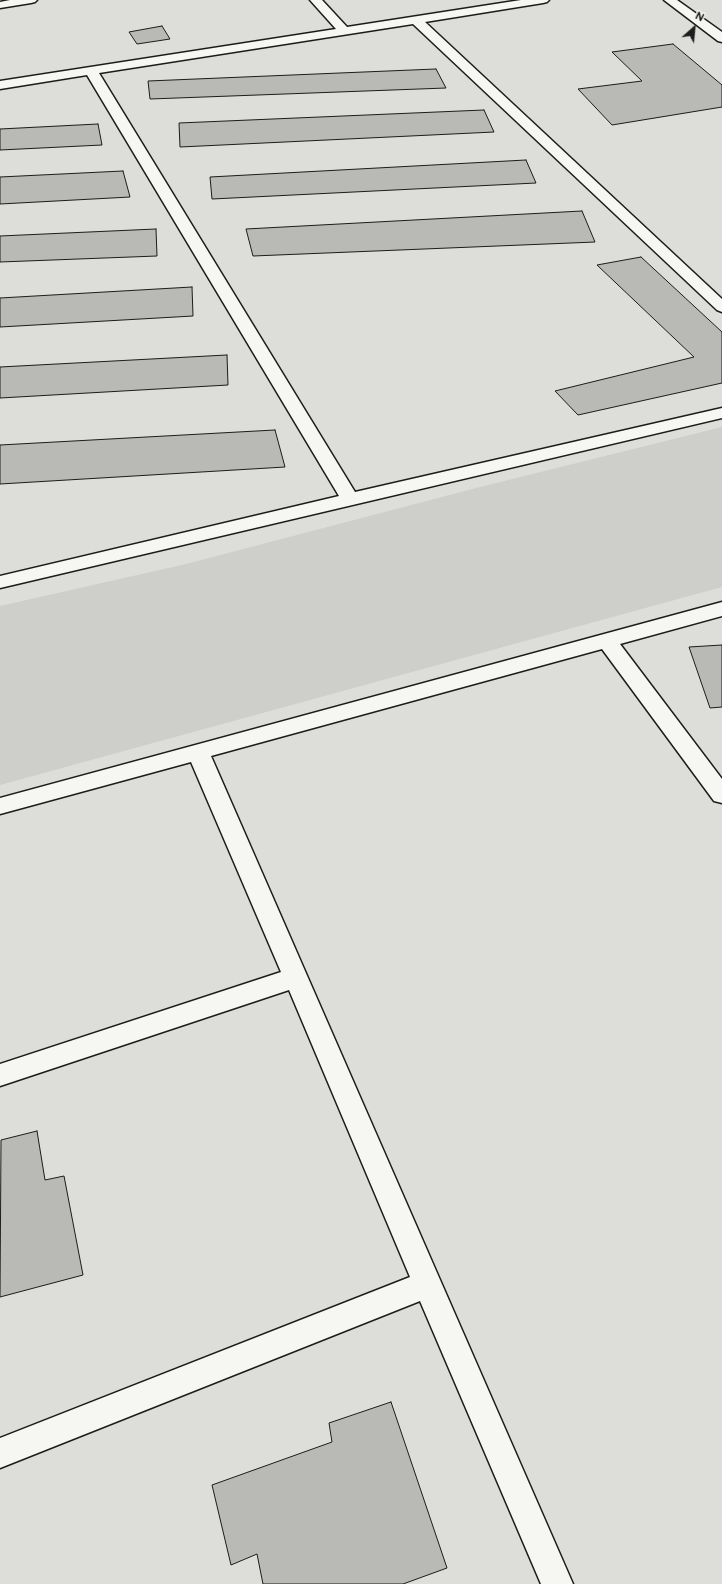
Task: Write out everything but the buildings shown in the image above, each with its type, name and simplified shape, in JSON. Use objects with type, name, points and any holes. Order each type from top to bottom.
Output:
[{"type":"street","points":[[0,5],[31,0]]},
{"type":"street","points":[[316,0],[344,31]]},
{"type":"street","points":[[0,71],[3,85],[543,0]]},
{"type":"street","points":[[670,0],[722,38]]},
{"type":"street","points":[[698,20],[716,17]]},
{"type":"street","points":[[416,20],[722,306]]},
{"type":"street","points":[[91,71],[350,499]]},
{"type":"street","points":[[0,582],[722,413]]},
{"type":"street","points":[[0,806],[722,609]]},
{"type":"street","points":[[607,641],[722,796]]},
{"type":"street","points":[[198,752],[557,1584]]},
{"type":"street","points":[[0,1076],[295,978]]},
{"type":"street","points":[[0,1452],[428,1284]]},
{"type":"shaded area","points":[[0,0],[722,0],[722,1584],[0,1584]]},
{"type":"shaded area","points":[[722,427],[722,587],[0,785],[0,606],[186,564],[480,487]]}]
